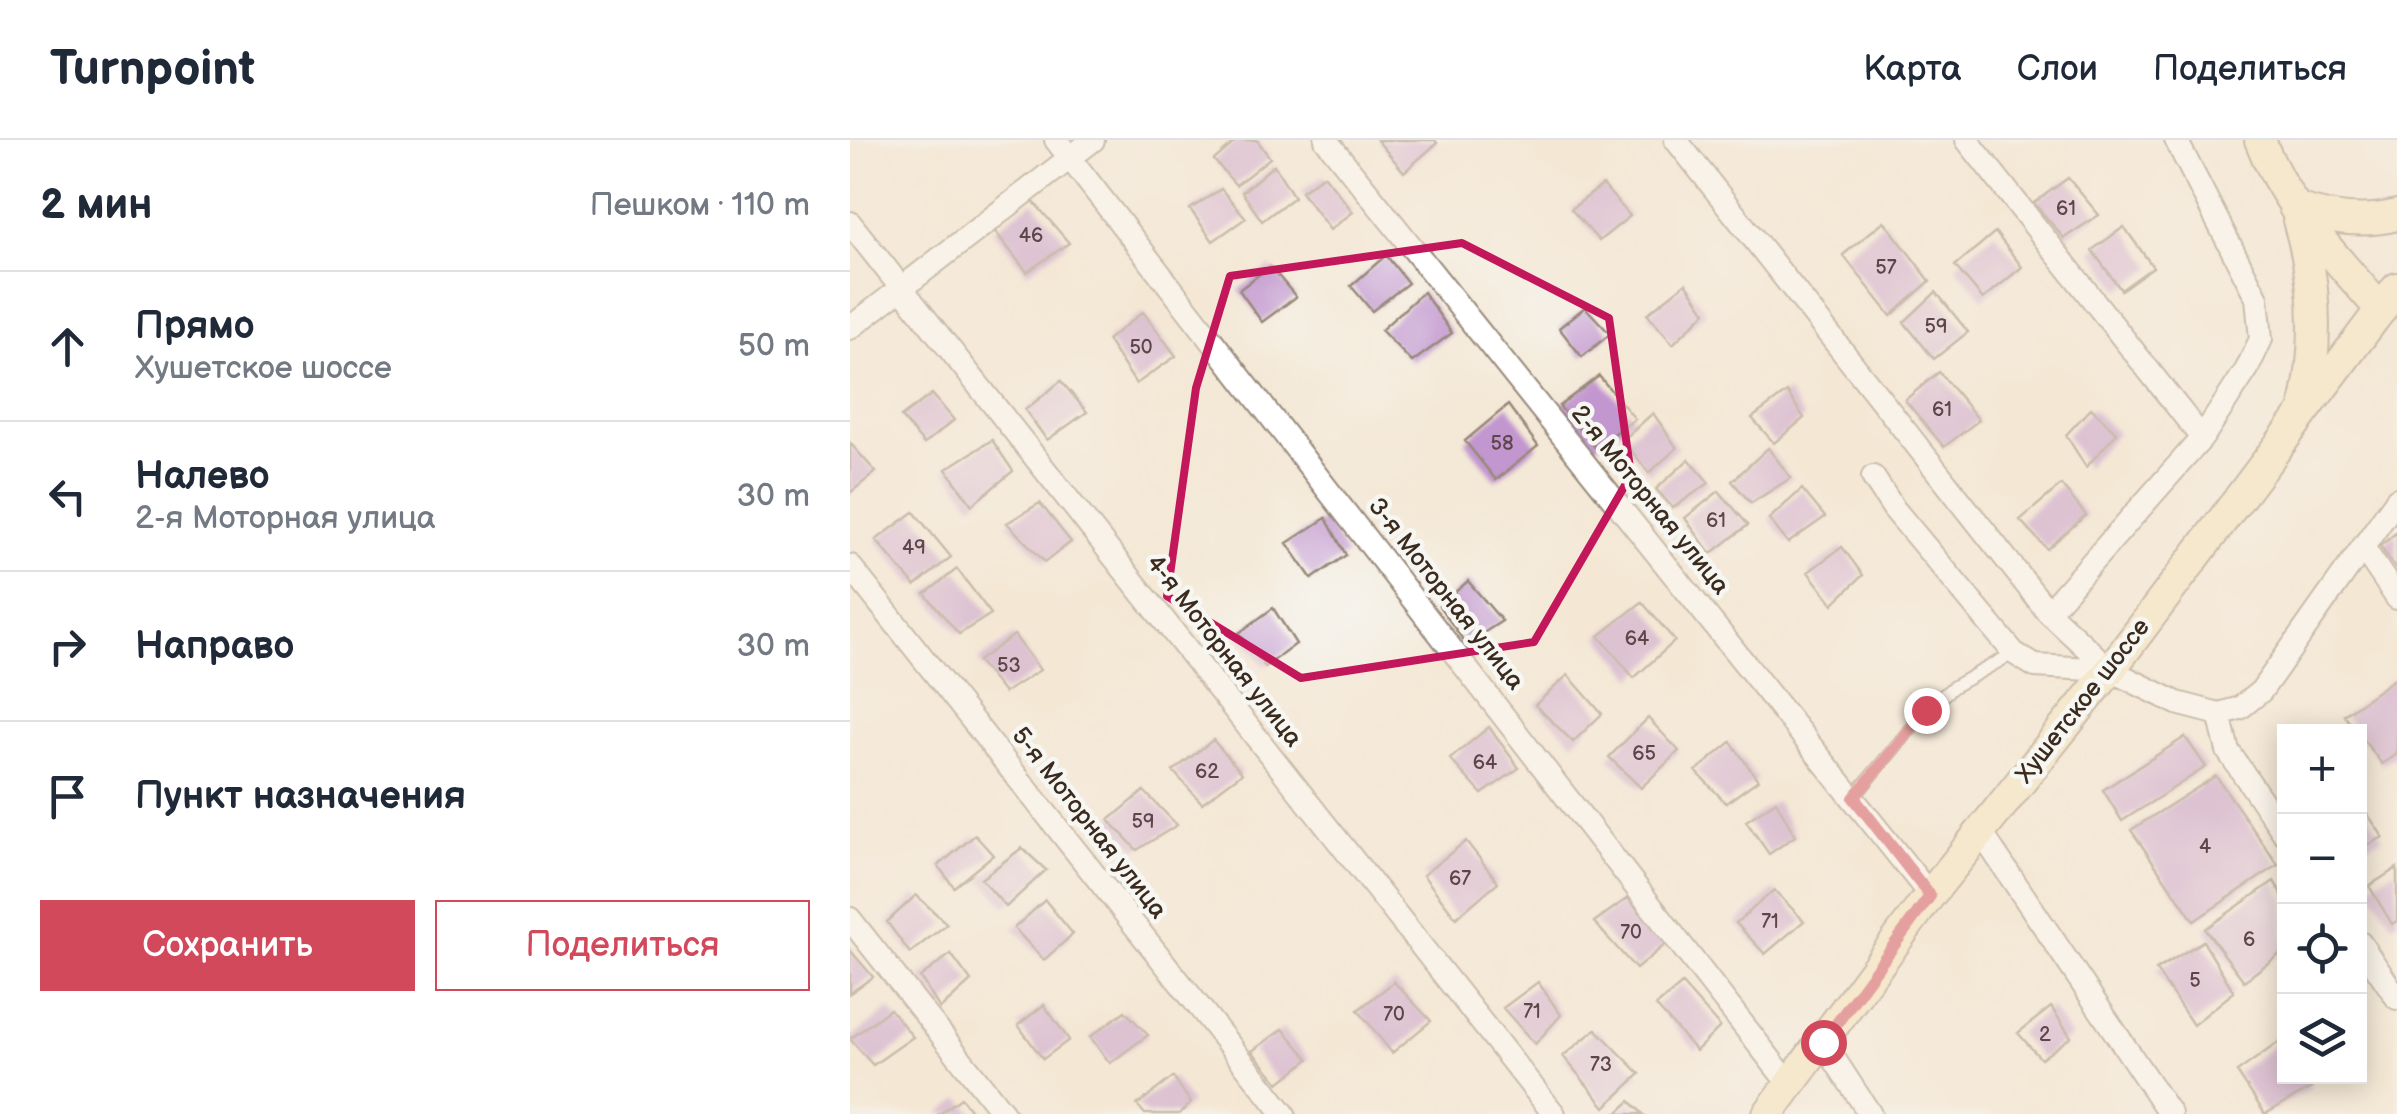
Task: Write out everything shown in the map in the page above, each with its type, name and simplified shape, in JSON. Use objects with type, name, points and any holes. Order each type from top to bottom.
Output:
[{"type":"main road","points":[[2260,140],[2274,175],[2294,207],[2389,299]]},
{"type":"main road","points":[[2294,207],[2352,220],[2397,215]]},
{"type":"main road","points":[[2294,207],[2306,249],[2314,311],[2311,380],[2304,412]]},
{"type":"main road","name":"Хушетское шоссе","points":[[1768,1114],[1930,896],[2110,670],[2389,299]]},
{"type":"street","points":[[850,328],[1063,149],[1093,140]]},
{"type":"street","name":"2-я Моторная улица","points":[[1326,140],[1930,896]]},
{"type":"street","points":[[1676,140],[2048,612],[2110,670],[2177,703],[2219,714],[2240,708],[2260,691],[2397,499]]},
{"type":"street","points":[[1966,140],[2202,438]]},
{"type":"street","points":[[2048,612],[2202,438],[2247,369],[2261,338],[2257,298],[2176,140]]},
{"type":"street","name":"3-я Моторная улица","points":[[1063,149],[1790,1084]]},
{"type":"street","name":"4-я Моторная улица","points":[[850,223],[1554,1114]]},
{"type":"street","points":[[1874,476],[1894,509],[2014,653],[2035,666],[2110,670]]},
{"type":"street","points":[[2364,550],[2397,598]]},
{"type":"street","name":"5-я Моторная улица","points":[[850,566],[1284,1114]]},
{"type":"street","points":[[2219,714],[2228,750],[2277,823]]},
{"type":"street","points":[[1980,831],[2170,1114]]},
{"type":"street","points":[[850,920],[1004,1114]]},
{"type":"street","points":[[2367,953],[2397,998]]},
{"type":"street","points":[[1823,1042],[1870,1114]]},
{"type":"lane","points":[[1854,798],[1926,710],[1953,687],[2014,653]]},
{"type":"highlighted area","points":[[1462,243],[1609,318],[1631,475],[1534,642],[1301,678],[1167,596],[1196,388],[1230,276]]},
{"type":"building","points":[[1237,140],[1257,140],[1270,158],[1236,185],[1214,160]]},
{"type":"building","points":[[1377,140],[1435,140],[1437,143],[1404,172]]},
{"type":"building","points":[[1274,165],[1294,197],[1262,221],[1242,192]]},
{"type":"building","points":[[1324,175],[1353,212],[1330,230],[1301,191]]},
{"type":"building","points":[[2068,178],[2099,215],[2064,238],[2034,203]]},
{"type":"building","points":[[1603,185],[1630,216],[1599,241],[1571,209]]},
{"type":"building","points":[[1221,189],[1246,218],[1213,241],[1190,209]]},
{"type":"building","points":[[1033,201],[1069,243],[1027,272],[994,230]]},
{"type":"building","points":[[1884,221],[1930,281],[1891,316],[1843,255]]},
{"type":"building","points":[[2124,227],[2153,267],[2121,290],[2092,250]]},
{"type":"building","points":[[1995,232],[2022,267],[1983,299],[1955,266]]},
{"type":"building","points":[[1386,255],[1408,283],[1372,311],[1351,286]]},
{"type":"building","points":[[1270,266],[1296,297],[1262,322],[1239,290]]},
{"type":"building","points":[[1686,283],[1706,312],[1673,344],[1647,314]]},
{"type":"building","points":[[1423,292],[1452,333],[1412,362],[1381,330]]},
{"type":"building","points":[[1936,292],[1968,332],[1934,359],[1904,322]]},
{"type":"building","points":[[1585,307],[1610,334],[1582,357],[1559,328]]},
{"type":"building","points":[[1143,312],[1176,356],[1136,384],[1107,340]]},
{"type":"building","points":[[1939,372],[1979,420],[1944,447],[1905,400]]},
{"type":"building","points":[[1599,376],[1635,419],[1595,447],[1559,406]]},
{"type":"building","points":[[1061,381],[1087,412],[1047,440],[1025,410]]},
{"type":"building","points":[[1787,392],[1804,418],[1774,443],[1752,418]]},
{"type":"building","points":[[932,394],[954,420],[924,444],[901,417]]},
{"type":"building","points":[[1508,405],[1538,446],[1496,480],[1465,441]]},
{"type":"building","points":[[2091,408],[2117,433],[2086,467],[2066,435]]},
{"type":"building","points":[[1653,413],[1677,448],[1649,473],[1623,440]]},
{"type":"building","points":[[992,440],[1013,471],[972,505],[946,469]]},
{"type":"building","points":[[850,443],[876,472],[850,493]]},
{"type":"building","points":[[1768,448],[1791,478],[1751,503],[1732,481]]},
{"type":"building","points":[[1689,459],[1709,483],[1673,508],[1656,489]]},
{"type":"building","points":[[2061,485],[2086,515],[2047,549],[2020,520]]},
{"type":"building","points":[[1802,489],[1825,517],[1788,543],[1769,519]]},
{"type":"building","points":[[1719,491],[1748,525],[1711,554],[1685,518]]},
{"type":"building","points":[[1040,503],[1071,542],[1045,562],[1007,523]]},
{"type":"building","points":[[914,512],[951,557],[915,586],[876,540]]},
{"type":"building","points":[[1326,518],[1346,555],[1312,579],[1287,543]]},
{"type":"building","points":[[2397,532],[2397,571],[2380,546]]},
{"type":"building","points":[[1842,547],[1863,575],[1833,604],[1808,572]]},
{"type":"building","points":[[957,569],[991,614],[959,634],[925,594]]},
{"type":"building","points":[[1468,581],[1502,621],[1466,644],[1439,606]]},
{"type":"building","points":[[1642,602],[1675,641],[1634,678],[1599,636]]},
{"type":"building","points":[[1273,608],[1296,644],[1265,667],[1239,633]]},
{"type":"building","points":[[1014,635],[1040,670],[1004,693],[978,661]]},
{"type":"building","points":[[1568,675],[1602,714],[1573,742],[1535,705]]},
{"type":"building","points":[[2397,677],[2397,754],[2382,764],[2367,745],[2367,724],[2351,724],[2344,715]]},
{"type":"building","points":[[1648,718],[1679,751],[1641,788],[1609,757]]},
{"type":"building","points":[[1489,727],[1519,768],[1482,794],[1450,759]]},
{"type":"building","points":[[2185,737],[2206,767],[2122,821],[2103,790]]},
{"type":"building","points":[[1213,740],[1242,773],[1202,803],[1173,771]]},
{"type":"building","points":[[1731,742],[1758,780],[1726,803],[1696,771]]},
{"type":"building","points":[[2216,776],[2277,866],[2194,921],[2131,830]]},
{"type":"building","points":[[1144,791],[1177,825],[1137,850],[1109,820]]},
{"type":"building","points":[[1776,801],[1795,836],[1769,854],[1746,821]]},
{"type":"building","points":[[2367,813],[2383,837],[2367,845]]},
{"type":"building","points":[[975,835],[993,855],[954,887],[938,866]]},
{"type":"building","points":[[1466,841],[1498,882],[1456,918],[1423,875]]},
{"type":"building","points":[[1022,848],[1046,870],[1006,907],[981,879]]},
{"type":"building","points":[[2397,868],[2397,921],[2392,924],[2369,886]]},
{"type":"building","points":[[2274,881],[2277,956],[2244,981],[2205,929]]},
{"type":"building","points":[[1774,890],[1804,921],[1765,954],[1736,923]]},
{"type":"building","points":[[916,895],[947,924],[910,953],[887,922]]},
{"type":"building","points":[[1628,898],[1667,943],[1636,969],[1594,922]]},
{"type":"building","points":[[1045,900],[1073,934],[1044,960],[1014,928]]},
{"type":"building","points":[[2203,941],[2234,992],[2193,1025],[2156,970]]},
{"type":"building","points":[[850,950],[873,977],[850,993]]},
{"type":"building","points":[[951,954],[971,981],[940,1009],[920,977]]},
{"type":"building","points":[[1394,982],[1431,1021],[1392,1053],[1358,1010]]},
{"type":"building","points":[[1538,982],[1561,1015],[1535,1044],[1503,1008]]},
{"type":"building","points":[[1682,984],[1720,1027],[1696,1051],[1656,1006]]},
{"type":"building","points":[[1044,1005],[1069,1040],[1043,1059],[1018,1025]]},
{"type":"building","points":[[2051,1007],[2071,1037],[2041,1059],[2018,1033]]},
{"type":"building","points":[[890,1009],[913,1037],[873,1065],[850,1039]]},
{"type":"building","points":[[1125,1011],[1148,1035],[1110,1063],[1090,1037]]},
{"type":"building","points":[[1283,1029],[1309,1059],[1279,1083],[1252,1051]]},
{"type":"building","points":[[1596,1029],[1640,1074],[1605,1107],[1563,1056]]},
{"type":"building","points":[[2277,1043],[2277,1084],[2308,1084],[2311,1088],[2265,1114],[2237,1072]]},
{"type":"building","points":[[1173,1077],[1191,1103],[1179,1114],[1145,1114],[1137,1105]]},
{"type":"building","points":[[961,1098],[974,1114],[939,1114]]},
{"type":"building","points":[[1630,1101],[1643,1114],[1616,1114]]},
{"type":"route","points":[[1823,1042],[1930,896],[1854,798],[1926,710]]}]
